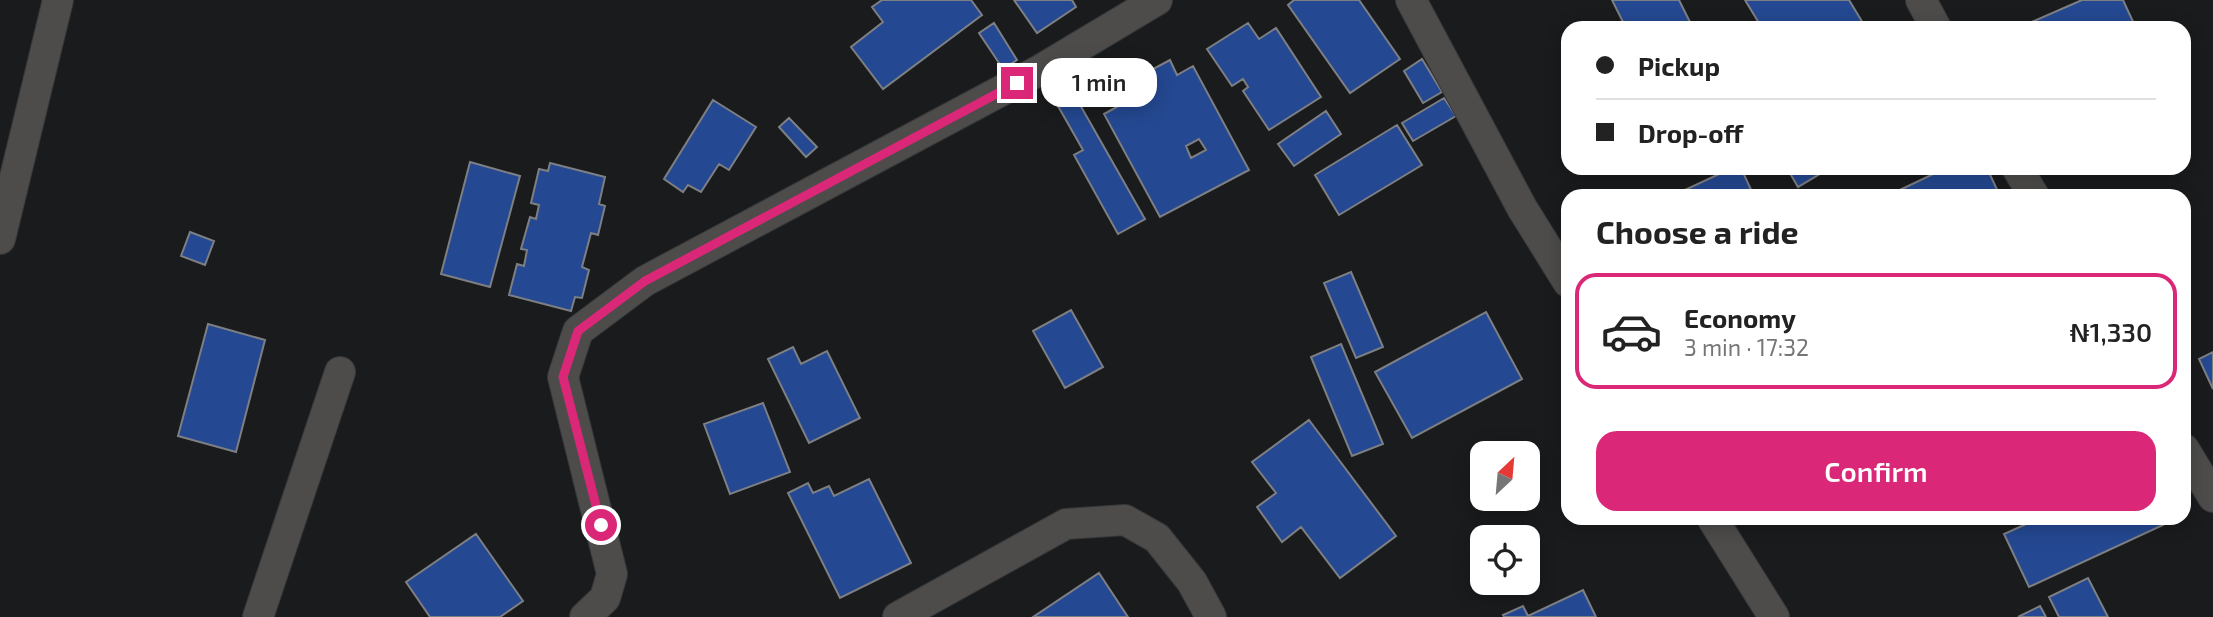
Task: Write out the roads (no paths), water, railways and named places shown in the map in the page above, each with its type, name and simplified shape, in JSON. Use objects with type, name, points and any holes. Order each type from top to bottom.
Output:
[{"type":"street","points":[[0,239],[58,0]]},
{"type":"street","points":[[585,617],[605,598],[612,574],[563,377],[578,331],[645,281],[1040,70],[1157,0]]},
{"type":"street","points":[[1410,0],[1522,208],[1561,271]]},
{"type":"street","points":[[1921,0],[1932,21]]},
{"type":"street","points":[[258,617],[340,372]]},
{"type":"street","points":[[2191,461],[2213,497]]},
{"type":"street","points":[[898,617],[1066,524],[1125,520],[1157,538],[1192,582],[1211,617]]},
{"type":"street","points":[[1716,525],[1774,617]]}]
